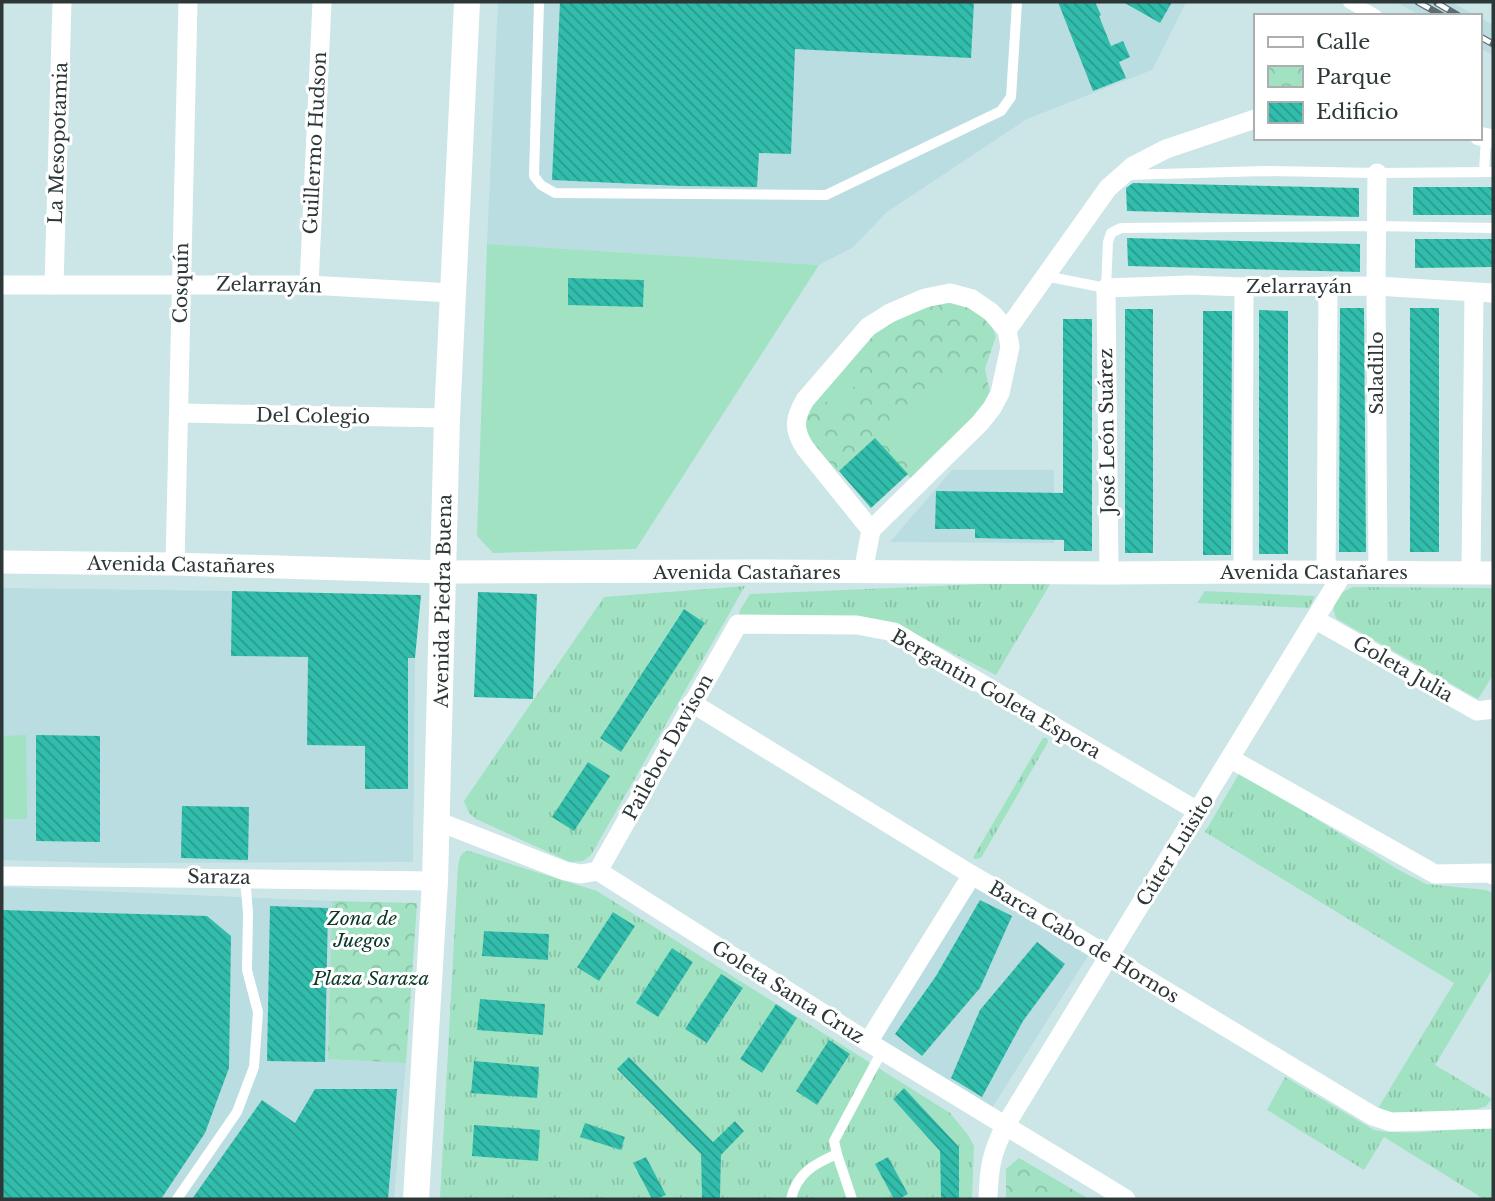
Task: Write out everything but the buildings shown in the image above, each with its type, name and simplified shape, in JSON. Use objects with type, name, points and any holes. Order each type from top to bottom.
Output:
[{"type":"main road","name":"Avenida Piedra Buena","points":[[416,1199],[435,881],[447,418],[467,2]]},
{"type":"street","name":"La Mesopotamia","points":[[54,285],[62,2]]},
{"type":"street","name":"Cosquín","points":[[176,564],[188,2]]},
{"type":"street","name":"Guillermo Hudson","points":[[309,285],[322,2]]},
{"type":"street","points":[[1350,2],[1371,14]]},
{"type":"street","points":[[1007,330],[1108,188],[1133,166],[1166,149],[1254,119]]},
{"type":"street","name":"Saladillo","points":[[1377,173],[1378,572]]},
{"type":"street","name":"Zelarrayán","points":[[2,285],[309,285],[452,293]]},
{"type":"street","name":"Zelarrayán","points":[[1105,288],[1190,285],[1376,286],[1483,293]]},
{"type":"street","points":[[1243,572],[1244,286]]},
{"type":"street","points":[[1328,286],[1335,573]]},
{"type":"street","name":"José León Suárez","points":[[1105,288],[1109,573]]},
{"type":"street","points":[[863,572],[871,530],[980,423],[1000,393],[1010,347],[1007,330],[991,312],[972,299],[950,293],[925,298],[890,313],[868,327],[805,400],[797,414],[795,427],[799,439],[871,530]]},
{"type":"street","points":[[1482,573],[1483,293]]},
{"type":"street","name":"Del Colegio","points":[[180,413],[447,418]]},
{"type":"street","name":"Avenida Castañares","points":[[2,562],[443,572],[1482,573]]},
{"type":"street","name":"Cúter Luisito","points":[[988,1199],[989,1168],[1005,1126],[1316,620],[1335,573]]},
{"type":"street","name":"Goleta Julia","points":[[1316,620],[1476,711],[1493,709]]},
{"type":"street","name":"Pailebot Davison","points":[[598,871],[738,624]]},
{"type":"street","name":"Bergantin Goleta Espora","points":[[738,624],[857,625],[894,632],[1199,812]]},
{"type":"street","name":"Barca Cabo de Hornos","points":[[692,703],[1373,1116],[1391,1122],[1493,1119]]},
{"type":"street","points":[[1231,759],[1435,874],[1493,875]]},
{"type":"street","points":[[437,821],[565,871],[581,874],[598,871]]},
{"type":"street","name":"Goleta Santa Cruz","points":[[598,871],[875,1047],[1126,1199]]},
{"type":"street","points":[[875,1047],[972,875]]},
{"type":"street","name":"Saraza","points":[[2,876],[435,881]]},
{"type":"lane","points":[[539,2],[534,176],[541,186],[555,193],[813,195],[826,195],[1001,111],[1010,97],[1017,2]]},
{"type":"lane","points":[[1122,176],[1265,171],[1489,172],[1486,137]]},
{"type":"lane","points":[[1045,276],[1105,288],[1108,242],[1111,233],[1121,228],[1493,228]]},
{"type":"lane","points":[[177,1199],[237,1112],[254,1067],[258,1012],[247,970],[248,913],[245,878]]},
{"type":"lane","points":[[852,1199],[834,1141],[875,1047]]},
{"type":"lane","points":[[791,1199],[793,1190],[811,1166],[837,1154]]},
{"type":"shaded area","points":[[498,2],[1186,2],[1152,70],[1027,119],[887,212],[852,248],[819,265],[487,244]]},
{"type":"shaded area","points":[[1396,2],[1452,2],[1473,14],[1418,14]]},
{"type":"shaded area","points":[[1481,18],[1493,25],[1493,55],[1481,49]]},
{"type":"shaded area","points":[[952,470],[1054,470],[1054,543],[890,542]]},
{"type":"shaded area","points":[[2,588],[232,591],[231,656],[415,658],[413,862],[102,863],[2,860]]},
{"type":"shaded area","points":[[973,885],[1088,956],[992,1108],[881,1040]]},
{"type":"shaded area","points":[[2,887],[332,901],[328,1059],[406,1063],[394,1199],[2,1199]]},
{"type":"green space","points":[[487,244],[819,265],[636,549],[493,553],[477,536]]},
{"type":"green space","points":[[953,299],[988,319],[996,336],[985,369],[991,397],[983,411],[912,480],[875,439],[838,472],[807,437],[805,412],[871,330],[895,316]]},
{"type":"green space","points":[[843,364],[861,377],[837,409],[820,397]]},
{"type":"green space","points":[[953,370],[986,404],[918,470],[885,437]]},
{"type":"green space","points":[[1052,581],[996,675],[909,631],[738,618],[750,594]]},
{"type":"green space","points":[[745,586],[591,855],[583,861],[570,862],[476,819],[469,813],[464,801],[604,597]],"holes":[[[684,609],[705,623],[669,677],[648,663]],[[635,683],[657,698],[621,752],[600,738]],[[588,762],[609,776],[553,817]]]},
{"type":"green space","points":[[1354,587],[1493,588],[1493,675],[1478,699],[1337,619],[1334,609],[1336,599]]},
{"type":"green space","points":[[1205,591],[1315,596],[1309,608],[1197,603]]},
{"type":"green space","points":[[26,735],[27,819],[2,819],[2,736]]},
{"type":"green space","points":[[1043,738],[1047,738],[1048,742],[981,858],[973,858],[975,854]]},
{"type":"green space","points":[[1240,772],[1397,869],[1426,884],[1493,893],[1493,968],[1435,1065],[1492,1099],[1486,1106],[1477,1109],[1400,1114],[1395,1120],[1377,1110],[1454,983],[1205,832]]},
{"type":"green space","points":[[469,851],[597,891],[950,1113],[974,1146],[972,1199],[959,1199],[959,1147],[904,1088],[893,1099],[940,1151],[941,1199],[899,1199],[908,1194],[888,1157],[876,1164],[894,1199],[720,1199],[721,1155],[744,1130],[735,1121],[713,1142],[629,1057],[617,1070],[701,1154],[702,1199],[656,1199],[665,1194],[646,1157],[633,1164],[652,1199],[440,1199],[458,866],[464,852]],"holes":[[[613,912],[634,926],[599,981],[577,966]],[[484,931],[549,934],[548,960],[483,956]],[[672,949],[693,962],[658,1017],[636,1003]],[[743,989],[707,1043],[685,1029]],[[480,999],[545,1004],[543,1035],[478,1030]],[[776,1004],[797,1018],[761,1073],[740,1058]],[[829,1041],[850,1055],[817,1105],[796,1091]],[[474,1062],[539,1067],[536,1098],[471,1092]],[[585,1124],[625,1137],[621,1150],[581,1137]],[[474,1125],[538,1161],[473,1156]]]},
{"type":"green space","name":"Plaza Saraza","points":[[332,901],[417,903],[406,1063],[328,1059]]},
{"type":"green space","points":[[1285,1077],[1374,1130],[1419,1132],[1493,1128],[1493,1199],[1484,1199],[1384,1137],[1364,1170],[1267,1110]]},
{"type":"green space","points":[[1019,1158],[1089,1199],[1006,1199],[1006,1169]]},
{"type":"railway","points":[[1418,2],[1439,14]]},
{"type":"railway","points":[[1437,3],[1456,14]]},
{"type":"railway","points":[[1481,37],[1493,44]]},
{"type":"park label","name":"Zona de Juegos","points":[[362,929]]}]
